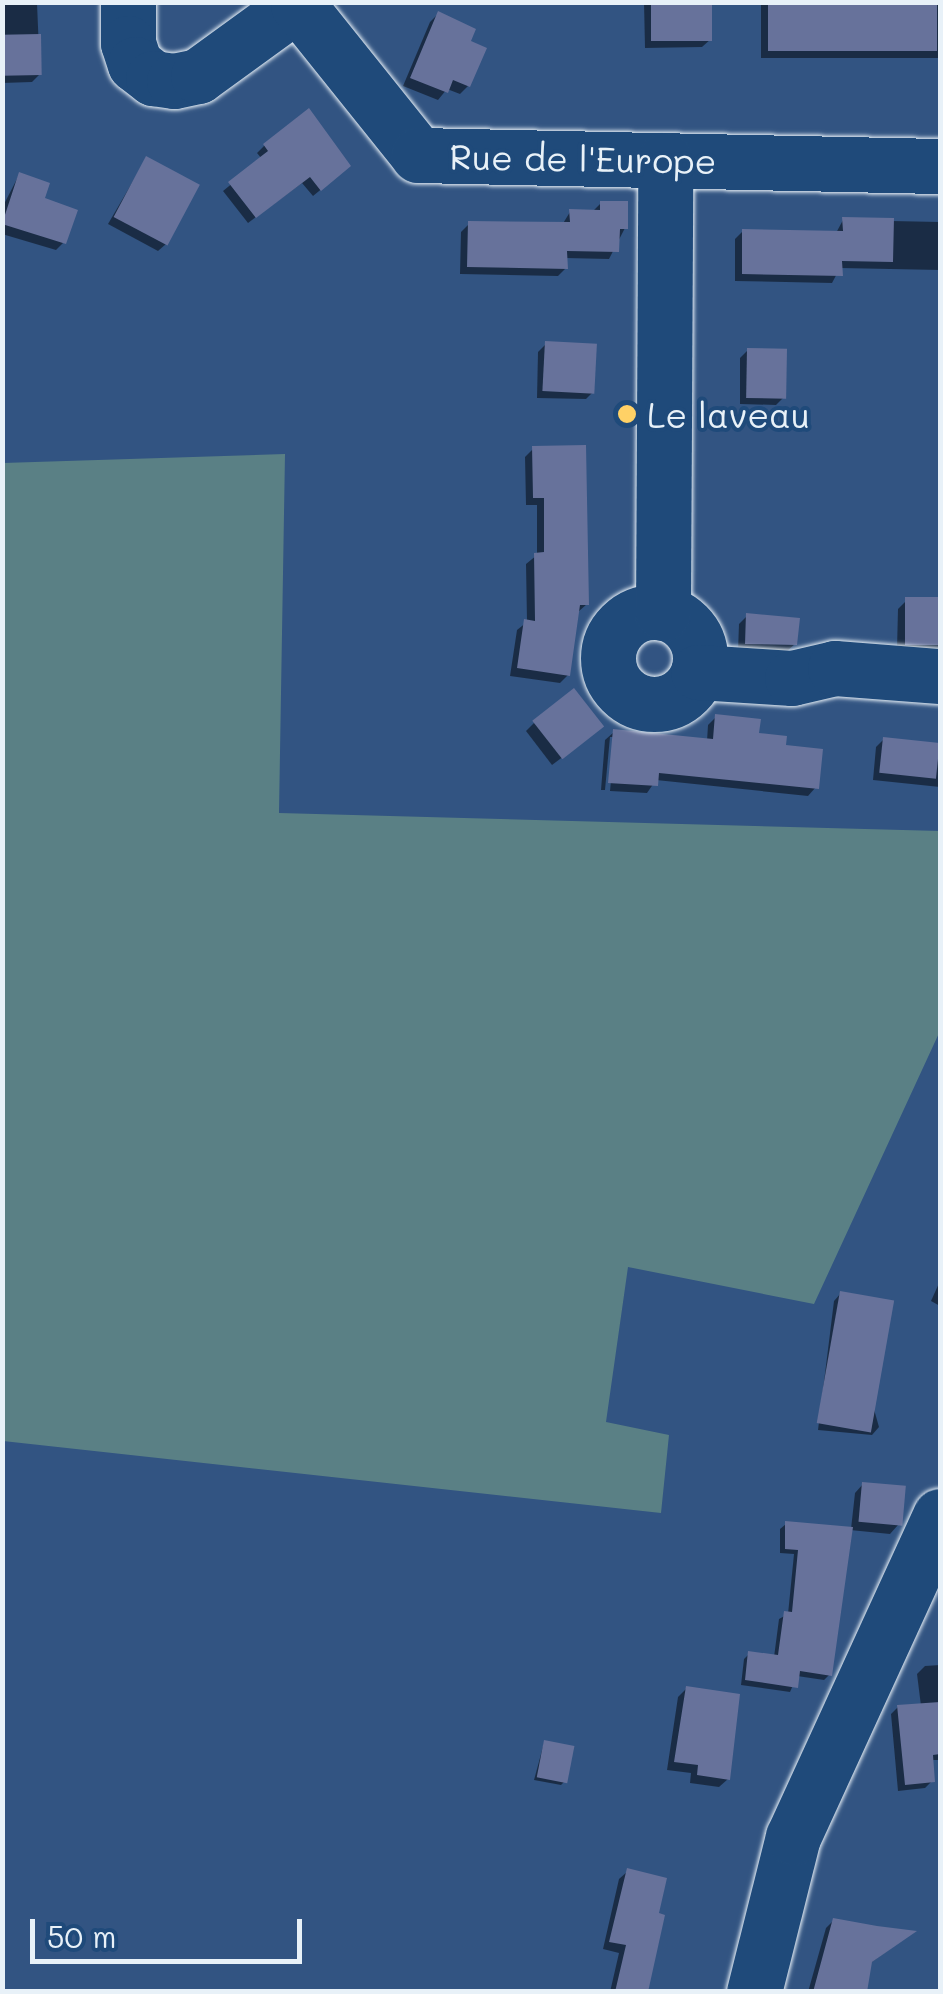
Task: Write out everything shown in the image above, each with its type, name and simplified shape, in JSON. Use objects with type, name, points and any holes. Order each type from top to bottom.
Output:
[{"type":"street","points":[[128,2],[128,43],[135,64],[152,78],[174,81],[198,76],[299,4]]},
{"type":"street","name":"Rue de l'Europe","points":[[299,4],[418,155],[940,166]]},
{"type":"street","points":[[664,160],[664,613]]},
{"type":"street","points":[[664,613],[690,628],[697,642],[698,672],[681,696],[652,704],[637,701],[614,682],[608,653],[612,638],[634,616],[664,613]]},
{"type":"street","points":[[698,672],[792,678],[835,668],[940,676]]},
{"type":"street","points":[[754,1992],[793,1836],[940,1516]]},
{"type":"green space","points":[[285,454],[279,813],[940,831],[940,1031],[814,1304],[628,1267],[606,1422],[669,1435],[661,1513],[3,1441],[3,463]]},
{"type":"building","points":[[651,2],[712,2],[712,41],[651,41]]},
{"type":"building","points":[[768,2],[937,2],[937,51],[768,51]]},
{"type":"building","points":[[438,11],[476,29],[471,41],[487,48],[470,87],[453,80],[448,93],[410,78]]},
{"type":"building","points":[[41,34],[42,75],[3,76],[2,35]]},
{"type":"building","points":[[309,108],[351,166],[321,191],[310,177],[256,218],[228,182],[268,151],[263,144]]},
{"type":"building","points":[[146,156],[200,185],[167,246],[114,217]]},
{"type":"building","points":[[19,172],[50,183],[45,198],[78,210],[66,244],[2,224]]},
{"type":"building","points":[[600,201],[628,201],[628,229],[620,229],[619,252],[567,251],[568,269],[467,267],[468,221],[570,222],[569,209],[600,210]]},
{"type":"building","points":[[842,217],[894,218],[893,262],[842,261],[843,276],[742,274],[742,229],[843,231]]},
{"type":"building","points":[[545,341],[597,344],[594,394],[542,391]]},
{"type":"building","points":[[747,348],[787,349],[786,399],[746,398]]},
{"type":"building","points":[[586,445],[589,605],[580,605],[570,676],[517,668],[524,619],[535,621],[534,553],[544,552],[544,498],[533,498],[532,446]]},
{"type":"building","points":[[905,597],[940,597],[940,645],[905,645]]},
{"type":"building","points":[[746,613],[800,618],[797,645],[745,644]]},
{"type":"building","points":[[574,688],[604,727],[562,759],[532,721]]},
{"type":"building","points":[[715,714],[761,719],[759,733],[787,736],[786,745],[823,749],[819,789],[659,773],[658,786],[608,783],[613,729],[713,739]]},
{"type":"building","points":[[883,737],[940,743],[936,779],[879,773]]},
{"type":"building","points":[[840,1291],[894,1301],[871,1433],[817,1423]]},
{"type":"building","points":[[862,1482],[906,1486],[902,1526],[859,1522]]},
{"type":"building","points":[[785,1521],[853,1527],[832,1676],[800,1671],[798,1688],[745,1680],[748,1651],[778,1655],[784,1611],[792,1612],[798,1550],[785,1549]]},
{"type":"building","points":[[686,1686],[740,1694],[730,1780],[697,1775],[698,1765],[674,1762]]},
{"type":"building","points":[[940,1702],[940,1754],[933,1755],[935,1782],[905,1785],[897,1705]]},
{"type":"building","points":[[544,1740],[574,1746],[567,1783],[537,1777]]},
{"type":"building","points":[[627,1868],[667,1878],[659,1913],[665,1915],[648,1992],[615,1992],[626,1945],[609,1942]]},
{"type":"building","points":[[833,1918],[917,1931],[872,1962],[867,1992],[813,1992]]},
{"type":"place","name":"Le laveau","points":[[627,414]]}]
